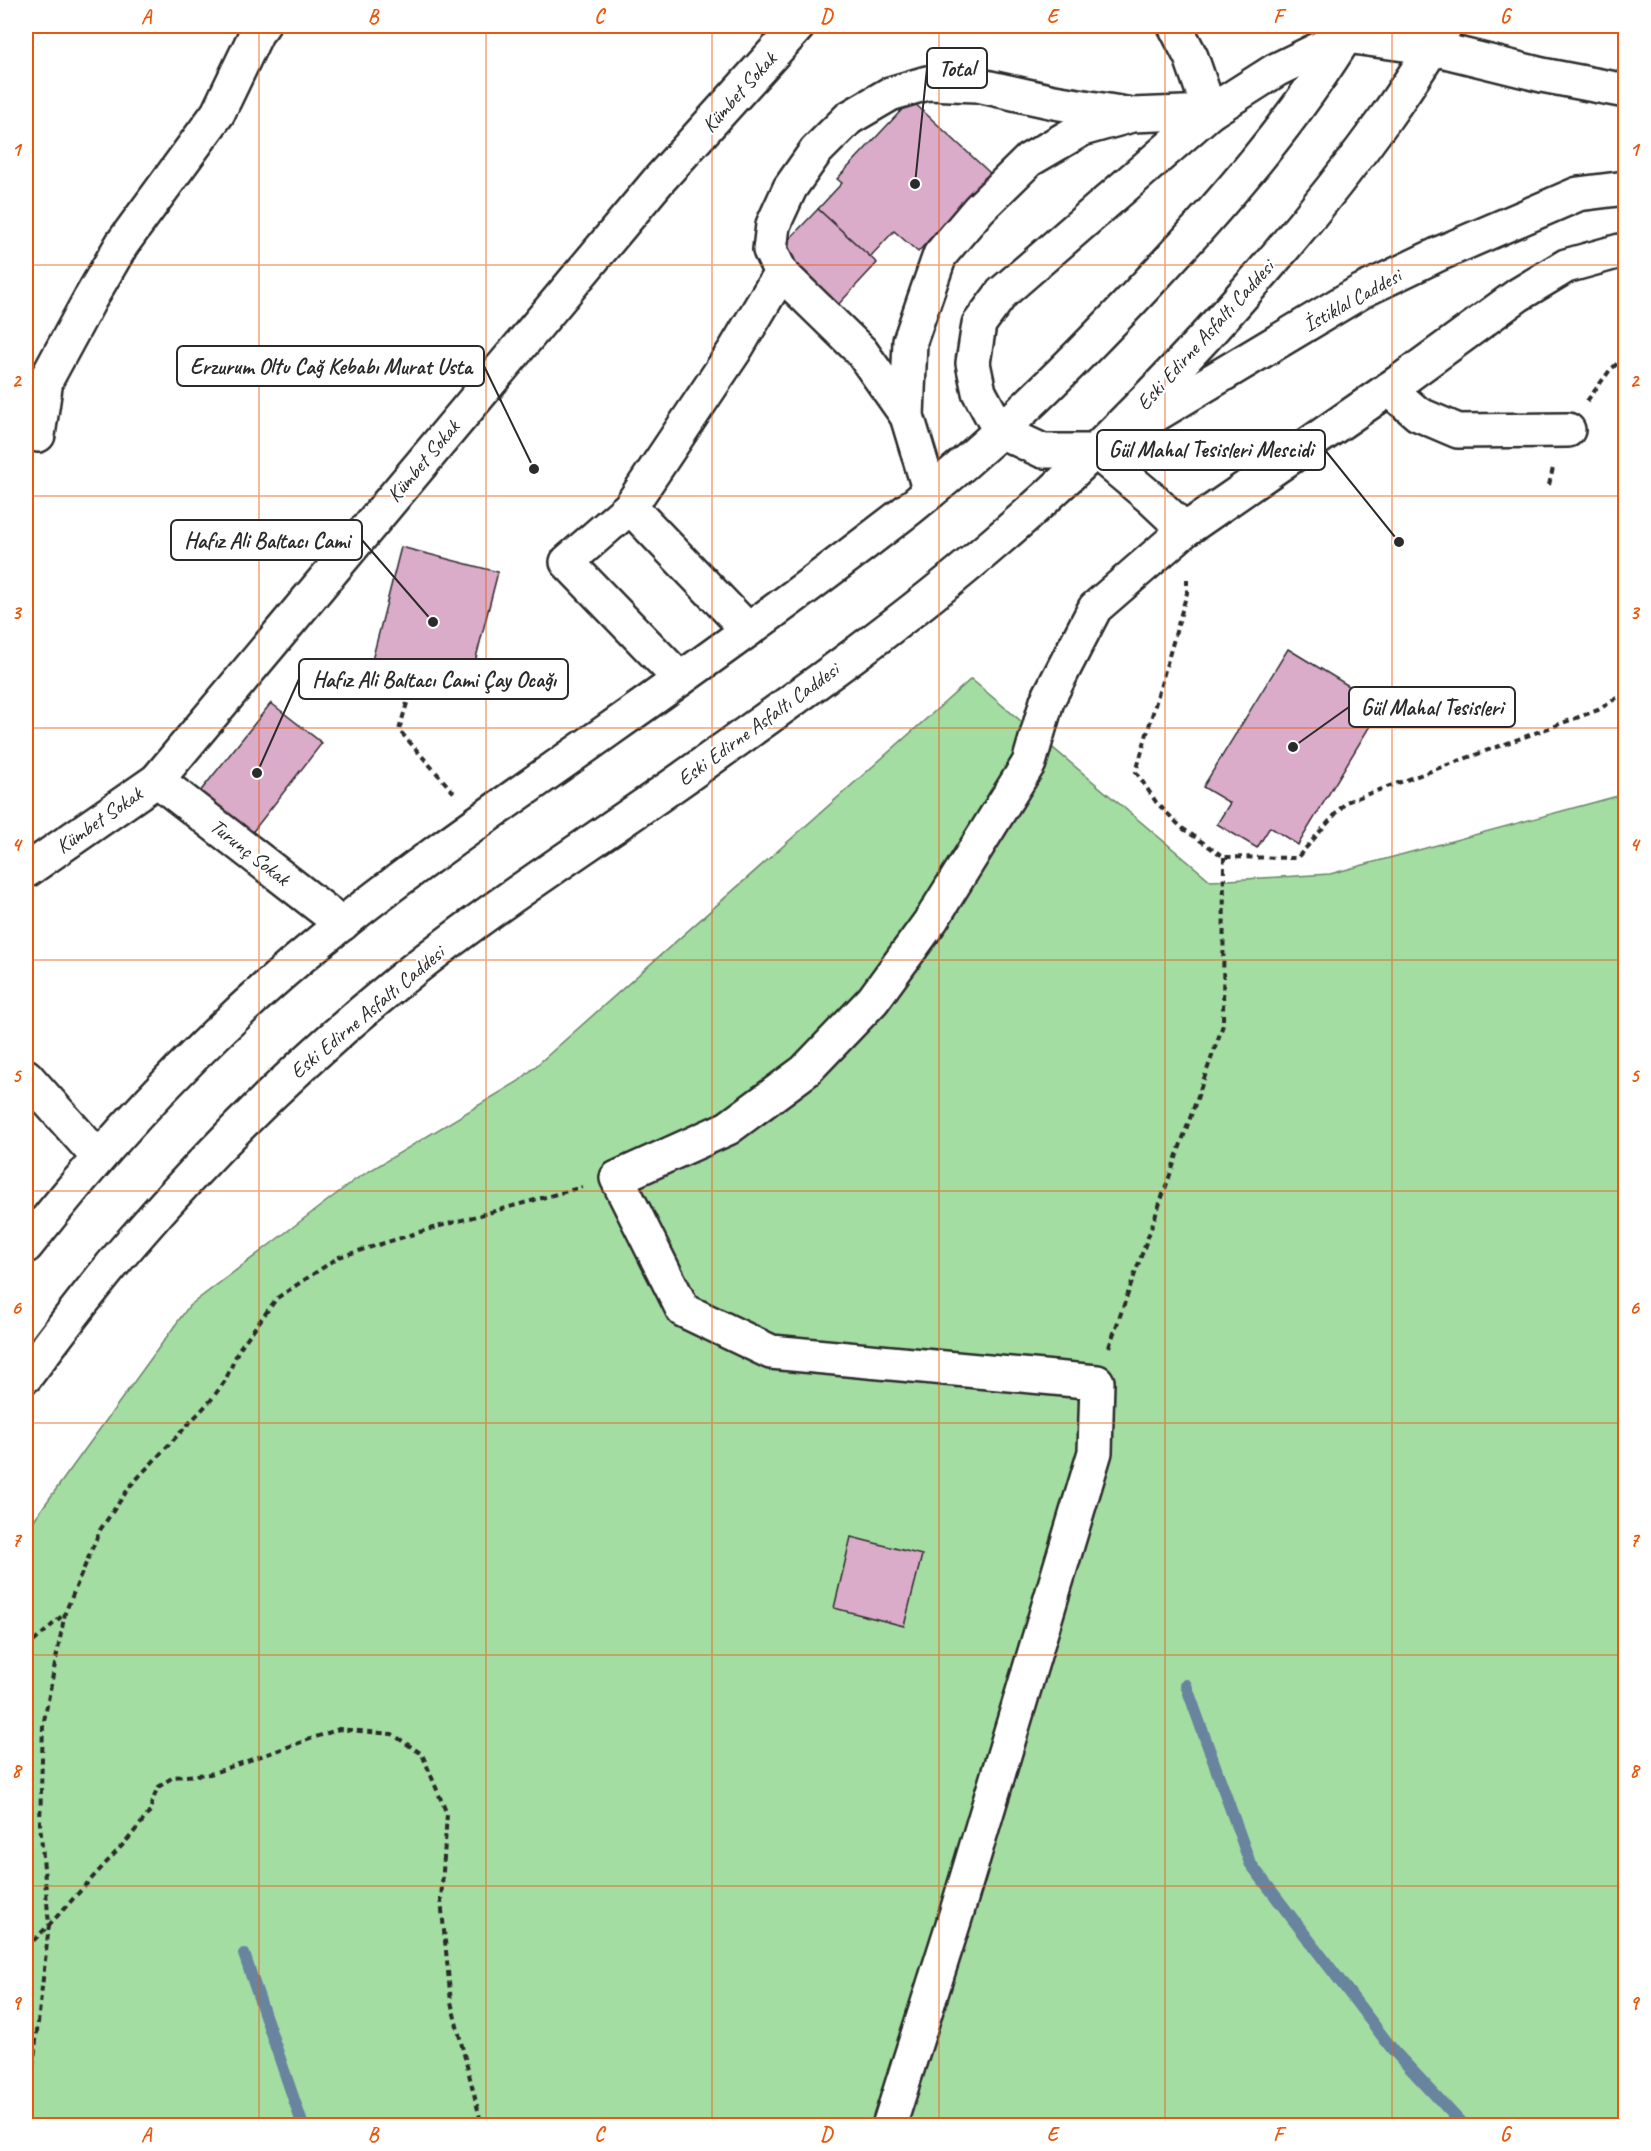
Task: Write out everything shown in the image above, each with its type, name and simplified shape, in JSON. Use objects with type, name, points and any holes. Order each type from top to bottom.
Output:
[{"type":"main road","points":[[38,435],[46,380],[90,299],[122,244],[218,113],[256,32],[262,26]]},
{"type":"main road","name":"Kümbet Sokak","points":[[26,871],[157,780],[658,181],[798,26]]},
{"type":"main road","points":[[1175,26],[1191,57],[1210,112]]},
{"type":"main road","points":[[26,1246],[98,1157],[213,1036],[262,990],[399,878],[680,679],[885,529],[1000,431],[1074,360],[1191,237],[1253,164],[1339,29]]},
{"type":"main road","points":[[1185,530],[1095,451],[1043,451],[1000,431],[979,392],[973,363],[980,324],[1002,293],[1210,112],[1339,29],[1439,37],[1542,75],[1626,91]]},
{"type":"main road","name":"Eski Edirne Asfaltı Caddesi","points":[[26,1376],[128,1246],[191,1176],[264,1101],[339,1032],[463,932],[705,763],[910,612],[998,540],[1095,451],[1192,353],[1284,248],[1366,144],[1439,37]]},
{"type":"main road","points":[[930,492],[907,416],[861,351],[781,273],[770,250],[773,225],[790,188],[816,152],[849,118],[890,94],[927,83],[977,85],[1132,116]]},
{"type":"main road","points":[[907,416],[910,341],[940,255],[979,209],[1029,160],[1082,129],[1132,116],[1210,112]]},
{"type":"main road","name":"İstiklal Caddesi","points":[[1095,451],[1362,291],[1441,253],[1578,194],[1626,188]]},
{"type":"main road","points":[[889,2126],[955,1918],[1095,1452],[1097,1382],[771,1352],[683,1310],[617,1178],[728,1128],[805,1071],[873,1000],[932,919],[1029,763],[1047,701],[1095,608],[1185,530],[1389,389],[1518,295],[1566,266],[1626,251]]},
{"type":"main road","points":[[680,679],[567,562],[630,507],[735,350],[781,273]]},
{"type":"main road","points":[[1389,389],[1418,414],[1458,431],[1569,430]]},
{"type":"main road","points":[[630,507],[748,630]]},
{"type":"main road","name":"Turunç Sokak","points":[[157,780],[342,924]]},
{"type":"main road","points":[[26,1076],[98,1157]]},
{"type":"path","points":[[1185,530],[1187,593],[1136,772],[1156,802],[1175,821],[1224,857],[1297,858],[1346,802],[1598,710],[1626,692]]},
{"type":"path","points":[[413,683],[399,730],[479,822]]},
{"type":"path","points":[[1097,1382],[1223,1025],[1224,857]]},
{"type":"path","points":[[26,2107],[31,2085],[49,1926],[40,1823],[43,1726],[65,1613],[100,1530],[131,1485],[211,1400],[225,1381],[239,1349],[277,1298],[339,1257],[433,1228],[617,1178]]},
{"type":"path","points":[[26,1649],[65,1613]]},
{"type":"path","points":[[26,1948],[129,1838],[149,1813],[157,1788],[173,1777],[210,1774],[339,1729],[392,1734],[422,1754],[447,1814],[441,1900],[451,2002],[482,2126]]},
{"type":"green space","points":[[971,679],[1211,881],[1330,874],[1625,794],[1625,2125],[26,2126],[26,1535],[36,1517],[189,1306],[356,1179],[519,1081]]},
{"type":"building","points":[[911,100],[990,173],[918,252],[894,231],[870,257],[818,209],[842,183],[837,179]]},
{"type":"building","points":[[818,209],[877,263],[836,307],[777,252]]},
{"type":"building","points":[[401,547],[498,572],[466,697],[369,672]]},
{"type":"building","points":[[1288,649],[1382,706],[1298,845],[1270,827],[1257,848],[1217,824],[1230,803],[1203,787]]},
{"type":"building","points":[[271,703],[322,743],[251,834],[199,793]]},
{"type":"building","points":[[851,1537],[922,1555],[904,1626],[834,1608]]},
{"type":"waterway","points":[[1186,1685],[1250,1863],[1393,2050],[1464,2126]]},
{"type":"waterway","points":[[244,1954],[303,2126]]},
{"type":"place","name":"Total","points":[[915,184]]},
{"type":"place","name":"Erzurum Oltu Cağ Kebabı Murat Usta","points":[[534,469]]},
{"type":"place","name":"Gül Mahal Tesisleri Mescidi","points":[[1399,542]]},
{"type":"place","name":"Hafız Ali Baltacı Cami","points":[[433,622]]},
{"type":"place","name":"Gül Mahal Tesisleri","points":[[1293,747]]},
{"type":"place","name":"Hafız Ali Baltacı Cami Çay Ocağı","points":[[257,773]]}]
